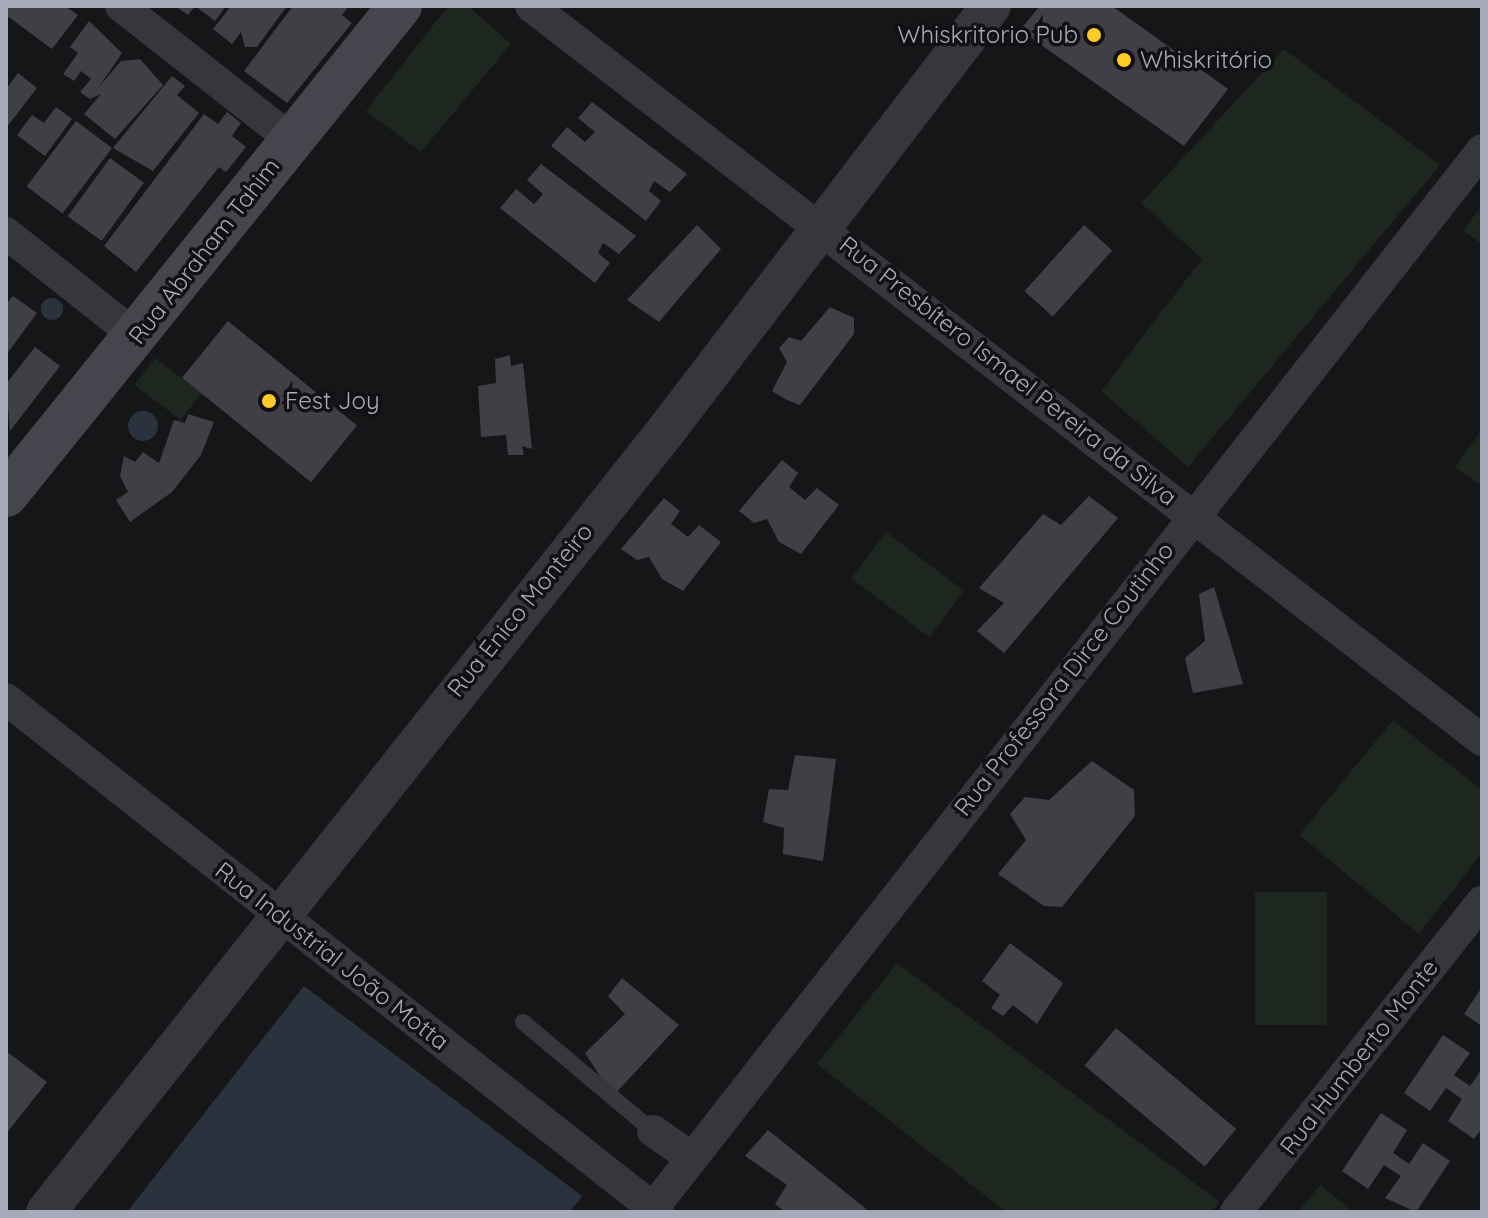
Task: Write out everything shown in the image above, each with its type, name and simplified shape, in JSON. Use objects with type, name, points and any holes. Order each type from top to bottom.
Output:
[{"type":"main road","name":"Rua Abraham Tahim","points":[[6,495],[137,337],[400,6]]},
{"type":"street","points":[[121,6],[292,140]]},
{"type":"street","name":"Rua Presbítero Ismael Pereira da Silva","points":[[531,6],[822,225],[1482,740]]},
{"type":"street","name":"Rua Enico Monteiro","points":[[46,1212],[991,6]]},
{"type":"street","name":"Rua Professora Dirce Coutinho","points":[[653,1211],[1192,515],[1482,150]]},
{"type":"street","points":[[6,233],[137,337]]},
{"type":"street","name":"Rua Industrial João Motta","points":[[6,699],[653,1211]]},
{"type":"street","name":"Rua Humberto Monte","points":[[1236,1212],[1482,902]]},
{"type":"street","points":[[653,1131],[692,1158]]},
{"type":"lane","points":[[523,1022],[653,1131]]},
{"type":"shaded area","points":[[448,6],[468,6],[511,44],[421,152],[366,111]]},
{"type":"shaded area","points":[[1284,49],[1440,165],[1188,467],[1101,391],[1202,259],[1141,203]]},
{"type":"shaded area","points":[[1482,205],[1482,244],[1463,231]]},
{"type":"shaded area","points":[[52,298],[60,301],[63,309],[60,317],[52,320],[44,317],[41,309],[44,301]]},
{"type":"shaded area","points":[[155,358],[201,393],[181,420],[135,385]]},
{"type":"shaded area","points":[[143,411],[154,415],[158,426],[154,437],[143,441],[132,437],[128,426],[132,415]]},
{"type":"shaded area","points":[[1482,429],[1482,486],[1455,467]]},
{"type":"shaded area","points":[[886,532],[964,591],[929,637],[851,578]]},
{"type":"shaded area","points":[[1393,720],[1482,790],[1482,853],[1419,934],[1299,835]]},
{"type":"shaded area","points":[[1255,892],[1327,892],[1327,1025],[1255,1025]]},
{"type":"shaded area","points":[[897,963],[1220,1202],[1211,1212],[1006,1212],[817,1064]]},
{"type":"shaded area","points":[[304,986],[582,1196],[570,1212],[127,1212]]},
{"type":"shaded area","points":[[1320,1185],[1354,1212],[1298,1212]]},
{"type":"building","points":[[6,6],[65,6],[78,15],[52,49],[6,15]]},
{"type":"building","points":[[175,6],[195,6],[188,15]]},
{"type":"building","points":[[195,6],[226,6],[215,21]]},
{"type":"building","points":[[231,6],[287,6],[257,47],[245,47],[241,32],[232,44],[213,29]]},
{"type":"building","points":[[293,6],[349,6],[342,15],[352,23],[287,103],[244,71]]},
{"type":"building","name":"Whiskritório","points":[[1040,6],[1112,6],[1228,89],[1184,146],[1020,30]]},
{"type":"building","points":[[89,21],[122,53],[99,87],[121,61],[140,59],[163,85],[115,139],[84,114],[101,94],[90,99],[80,92],[91,79],[81,71],[74,81],[63,74],[78,53],[70,47]]},
{"type":"building","points":[[18,73],[37,88],[6,128],[6,89]]},
{"type":"building","points":[[172,76],[185,86],[177,95],[199,113],[153,171],[113,148]]},
{"type":"building","points":[[592,102],[687,174],[670,192],[654,181],[649,191],[661,201],[646,221],[551,146],[567,127],[585,142],[595,132],[578,118]]},
{"type":"building","points":[[56,107],[72,119],[45,156],[17,135],[32,115],[44,123]]},
{"type":"building","points":[[227,112],[241,123],[232,136],[246,147],[226,172],[219,167],[136,272],[104,246],[204,114],[218,124]]},
{"type":"building","points":[[76,121],[112,148],[63,214],[27,186]]},
{"type":"building","points":[[110,158],[144,183],[102,241],[68,216]]},
{"type":"building","points":[[541,164],[636,236],[619,254],[603,243],[598,253],[610,263],[595,283],[500,208],[516,189],[534,204],[543,194],[527,180]]},
{"type":"building","points":[[697,225],[721,249],[659,322],[627,300]]},
{"type":"building","points":[[1084,225],[1112,250],[1053,317],[1024,291]]},
{"type":"building","points":[[13,296],[37,313],[6,355],[6,304]]},
{"type":"building","points":[[830,307],[854,318],[854,334],[800,405],[772,391],[787,362],[779,348],[789,337],[801,341]]},
{"type":"building","name":"Fest Joy","points":[[228,321],[357,425],[311,482],[182,378]]},
{"type":"building","points":[[35,347],[60,366],[10,431],[6,384]]},
{"type":"building","points":[[510,355],[511,366],[523,363],[532,449],[522,446],[524,455],[508,455],[506,435],[481,437],[478,386],[496,383],[495,359]]},
{"type":"building","points":[[188,414],[214,422],[201,455],[172,492],[130,522],[116,500],[128,492],[120,476],[124,456],[135,462],[143,452],[159,463],[174,420],[185,423]]},
{"type":"building","points":[[782,460],[798,473],[789,487],[805,500],[817,488],[839,505],[801,554],[779,542],[767,519],[754,523],[739,511]]},
{"type":"building","points":[[1089,496],[1118,518],[1004,653],[977,631],[1004,603],[979,588],[1043,514],[1061,525]]},
{"type":"building","points":[[664,498],[680,511],[671,524],[688,537],[699,525],[721,542],[683,591],[662,579],[649,557],[637,560],[621,549]]},
{"type":"building","points":[[1214,587],[1243,684],[1193,693],[1185,658],[1205,641],[1199,594]]},
{"type":"building","points":[[795,755],[836,759],[823,861],[783,854],[784,828],[763,822],[769,789],[788,790]]},
{"type":"building","points":[[1092,761],[1134,790],[1135,816],[1062,907],[1044,906],[998,874],[1026,840],[1010,814],[1025,797],[1049,800]]},
{"type":"building","points":[[1010,943],[1063,983],[1037,1024],[1013,1005],[1003,1016],[991,1008],[1000,995],[982,981]]},
{"type":"building","points":[[622,978],[679,1025],[613,1096],[585,1053],[625,1014],[608,996]]},
{"type":"building","points":[[1482,987],[1482,1026],[1464,1014]]},
{"type":"building","points":[[1116,1028],[1236,1129],[1205,1166],[1085,1066]]},
{"type":"building","points":[[1443,1035],[1470,1053],[1454,1075],[1470,1086],[1482,1069],[1482,1128],[1474,1139],[1448,1121],[1462,1099],[1446,1088],[1430,1111],[1404,1093]]},
{"type":"building","points":[[6,1051],[47,1082],[6,1134]]},
{"type":"building","points":[[1381,1113],[1407,1130],[1393,1153],[1409,1164],[1423,1143],[1450,1161],[1416,1212],[1385,1198],[1401,1176],[1384,1165],[1368,1189],[1342,1171]]},
{"type":"building","points":[[768,1130],[870,1212],[785,1212],[775,1204],[787,1185],[745,1156]]},
{"type":"place","name":"Whiskritorio Pub","points":[[1094,35]]},
{"type":"place","name":"Whiskritório","points":[[1124,60]]},
{"type":"place","name":"Fest Joy","points":[[269,401]]}]
